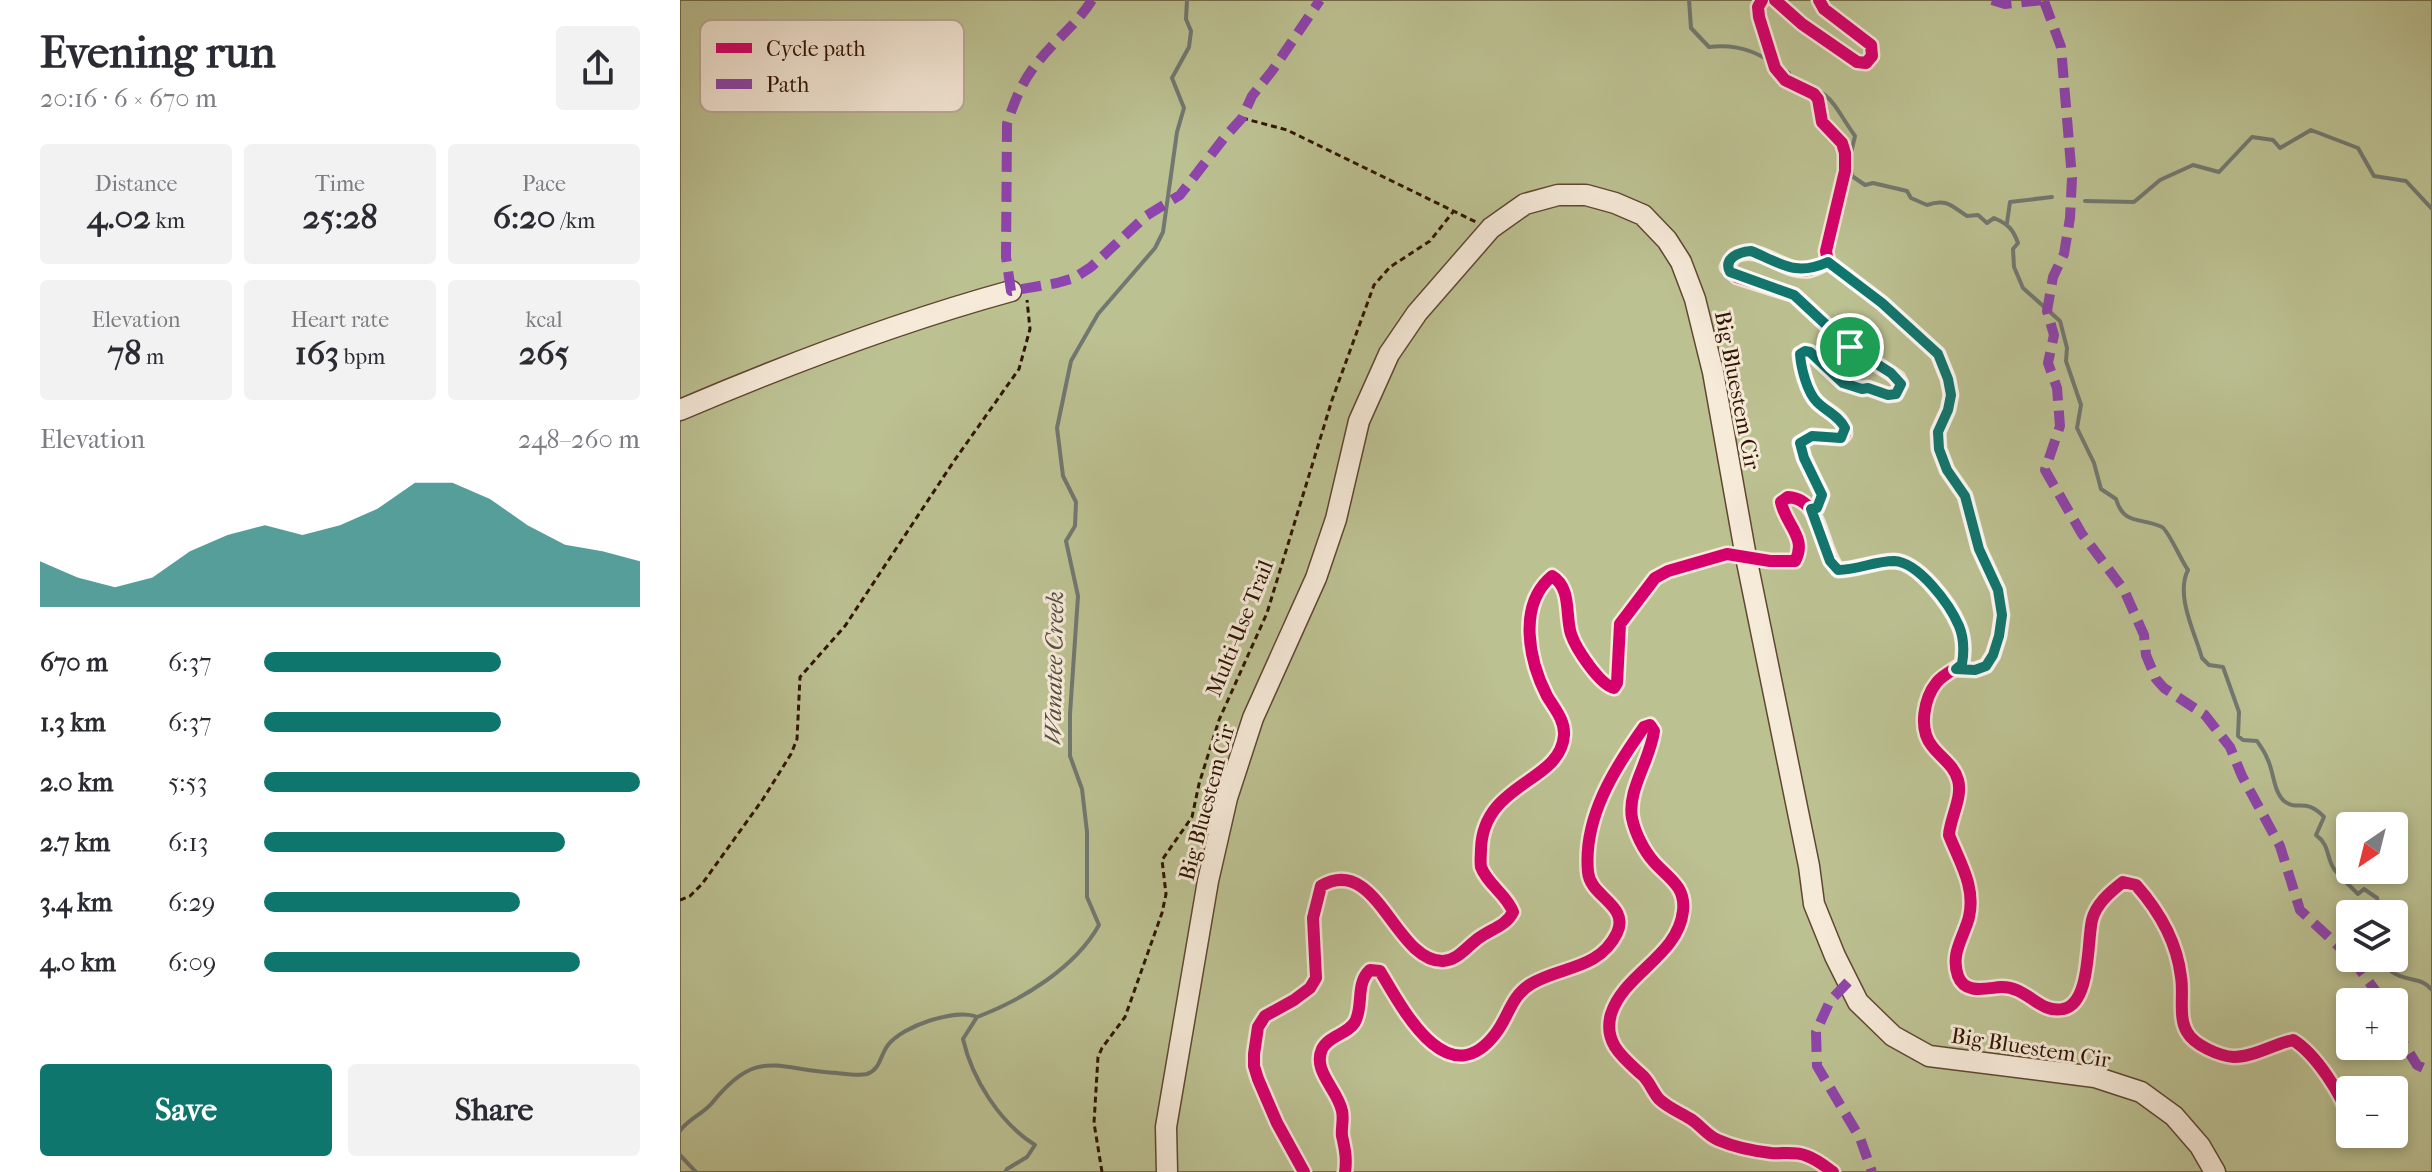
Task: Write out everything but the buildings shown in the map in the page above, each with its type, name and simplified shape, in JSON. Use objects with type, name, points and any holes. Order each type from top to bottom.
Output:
[{"type":"lane","name":"Big Bluestem Cir","points":[[1167,1172],[1166,1127],[1208,881],[1227,798],[1253,718],[1316,578],[1336,519],[1359,421],[1389,354],[1417,313],[1491,228],[1525,204],[1558,195],[1586,195],[1643,215],[1667,240],[1681,262],[1695,299],[1713,372],[1814,904],[1858,1002],[1893,1036],[1929,1056],[2095,1077],[2141,1092],[2174,1116],[2200,1146],[2215,1172]]},
{"type":"lane","points":[[680,410],[765,374],[922,317],[1018,289]]},
{"type":"path","points":[[1242,118],[1287,130],[1491,228]]},
{"type":"path","points":[[680,900],[690,896],[702,884],[791,754],[797,739],[800,677],[845,626],[1019,369],[1030,329],[1018,289]]},
{"type":"green space","points":[[680,0],[2432,0],[2432,1172],[680,1172]]},
{"type":"waterway","name":"Wanatee Creek","points":[[680,1131],[728,1085],[756,1068],[783,1066],[860,1075],[872,1072],[888,1045],[905,1031],[943,1017],[977,1017],[1012,1002],[1046,981],[1076,955],[1099,925],[1087,897],[1087,832],[1082,789],[1070,756],[1078,596],[1066,541],[1075,526],[1076,502],[1063,476],[1057,428],[1071,361],[1098,314],[1155,248],[1163,232],[1177,132],[1184,108],[1172,78],[1189,47],[1191,31],[1186,19],[1187,0]]},
{"type":"waterway","points":[[1689,0],[1691,28],[1709,47],[1742,49],[1770,61],[1789,73],[1789,82],[1814,89],[1830,99],[1855,136],[1837,187],[1836,217],[1826,247]]},
{"type":"waterway","points":[[2085,201],[2134,202],[2160,180],[2193,165],[2219,172],[2252,137],[2273,140],[2280,148],[2311,130],[2358,148],[2374,176],[2406,181],[2432,209]]},
{"type":"waterway","points":[[1850,157],[1852,176],[1865,185],[1873,183],[1907,191],[1911,198],[1927,205],[1944,203],[1967,216],[1978,215],[1987,223],[1994,218],[2012,231],[2018,243],[2013,249],[2014,267],[2023,288],[2060,321],[2067,348],[2066,361],[2081,405],[2077,428],[2094,463],[2101,489],[2116,499],[2119,508],[2129,517],[2162,527],[2168,534],[2188,570],[2185,602],[2202,658],[2209,665],[2223,667],[2239,712],[2238,736],[2243,740],[2257,741],[2284,801],[2307,806],[2324,817],[2316,835],[2324,843],[2334,869],[2358,894],[2364,889],[2378,900]]},
{"type":"waterway","points":[[2007,223],[2010,202],[2052,197]]},
{"type":"waterway","points":[[2392,972],[2421,982],[2432,990]]},
{"type":"waterway","points":[[977,1017],[963,1039],[973,1069],[999,1112],[1035,1145],[1027,1157],[1005,1172]]},
{"type":"waterway","name":"Wanatee Creek","points":[[680,1155],[696,1172]]},
{"type":"marked path","points":[[1092,0],[1033,69],[1007,124],[1006,257],[1011,291],[1074,278],[1091,267],[1146,216],[1180,195],[1242,118],[1252,96],[1320,0]]},
{"type":"marked path","points":[[1992,0],[2005,4],[2045,0]]},
{"type":"marked path","points":[[2044,1],[2061,47],[2072,178],[2064,254],[2053,277],[2047,311],[2054,335],[2048,363],[2057,388],[2060,426],[2045,470],[2082,534],[2124,590],[2144,635],[2146,655],[2156,679],[2164,688],[2205,715],[2230,747],[2280,846],[2300,910],[2336,944]]},
{"type":"marked path","points":[[2362,972],[2374,988]]},
{"type":"marked path","points":[[1848,982],[1830,1001],[1816,1032],[1817,1066],[1860,1138],[1872,1172]]},
{"type":"marked path","points":[[2408,1051],[2417,1065],[2432,1072]]},
{"type":"cycle path","points":[[1762,0],[1758,7],[1759,17],[1775,68],[1785,80],[1814,94],[1818,99],[1822,122],[1842,143],[1845,153],[1845,171],[1826,251],[1828,262]]},
{"type":"cycle path","points":[[1775,0],[1802,24],[1857,62],[1866,63],[1872,56],[1871,45],[1824,9],[1819,0]]},
{"type":"cycle path","points":[[1811,509],[1817,508],[1822,495],[1800,443],[1812,436],[1841,438],[1845,434],[1839,419],[1817,402],[1810,392],[1800,354],[1810,352],[1843,383],[1862,389],[1896,394],[1901,384],[1898,378],[1850,347],[1794,295],[1737,277],[1727,267],[1734,256],[1744,253],[1762,255],[1799,270],[1828,262]]},
{"type":"cycle path","points":[[1828,262],[1882,303],[1938,354],[1948,379],[1951,395],[1938,432],[1939,449],[1947,470],[1965,496],[1979,549],[1998,590],[2002,615],[1999,636],[1986,666],[1975,670],[1956,669]]},
{"type":"cycle path","points":[[1304,1172],[1277,1123],[1258,1079],[1254,1054],[1258,1027],[1265,1016],[1294,1000],[1310,988],[1316,978],[1313,918],[1321,886],[1340,880],[1357,884],[1372,895],[1412,945],[1426,957],[1443,961],[1457,956],[1506,921],[1513,912],[1481,867],[1485,827],[1494,810],[1507,796],[1550,764],[1560,751],[1564,735],[1561,719],[1547,696],[1531,650],[1530,617],[1541,588],[1552,576],[1563,587],[1574,641],[1596,674],[1614,688],[1617,683],[1620,624],[1655,578],[1668,571],[1727,554],[1770,561],[1795,561],[1799,545],[1781,502],[1788,497],[1808,506],[1838,570],[1887,561],[1904,563],[1932,586],[1949,607],[1961,631],[1962,664],[1937,682],[1924,714],[1928,739],[1954,770],[1959,787],[1949,835],[1965,874],[1971,906],[1956,960],[1961,982],[1977,989],[2010,988],[2047,1008],[2063,1009],[2072,1005],[2083,984],[2092,920],[2097,909],[2123,882],[2136,885],[2159,916],[2176,952],[2182,984],[2184,1026],[2190,1037],[2208,1049],[2234,1057],[2293,1040],[2310,1055],[2336,1091]]},
{"type":"cycle path","points":[[1345,1172],[1342,1111],[1323,1073],[1320,1057],[1325,1044],[1355,1022],[1365,976],[1370,970],[1380,971],[1428,1040],[1444,1051],[1461,1056],[1478,1050],[1496,1033],[1524,989],[1600,954],[1617,933],[1620,923],[1614,908],[1590,881],[1590,832],[1612,777],[1644,727],[1650,725],[1654,731],[1652,742],[1633,797],[1632,818],[1647,853],[1679,889],[1683,911],[1679,927],[1671,940],[1618,1000],[1609,1024],[1612,1041],[1621,1055],[1646,1079],[1659,1099],[1693,1120],[1714,1138],[1751,1150],[1803,1154],[1833,1172]]},
{"type":"route","points":[[1751,251],[1801,270],[1811,270],[1828,262],[1894,313],[1938,354],[1951,395],[1938,432],[1939,449],[1947,470],[1965,496],[1979,549],[1998,590],[2002,615],[1999,636],[1986,666],[1975,670],[1956,669],[1962,664],[1964,650],[1959,626],[1927,578],[1914,569],[1896,561],[1838,570],[1830,561],[1811,509],[1817,508],[1821,502],[1820,487],[1804,458],[1800,443],[1812,436],[1841,438],[1845,428],[1837,417],[1814,400],[1800,354],[1810,352],[1833,375],[1850,386],[1888,395],[1896,394],[1901,384],[1898,378],[1850,347],[1804,301],[1737,277],[1727,267],[1729,261],[1742,252],[1751,251]]}]
